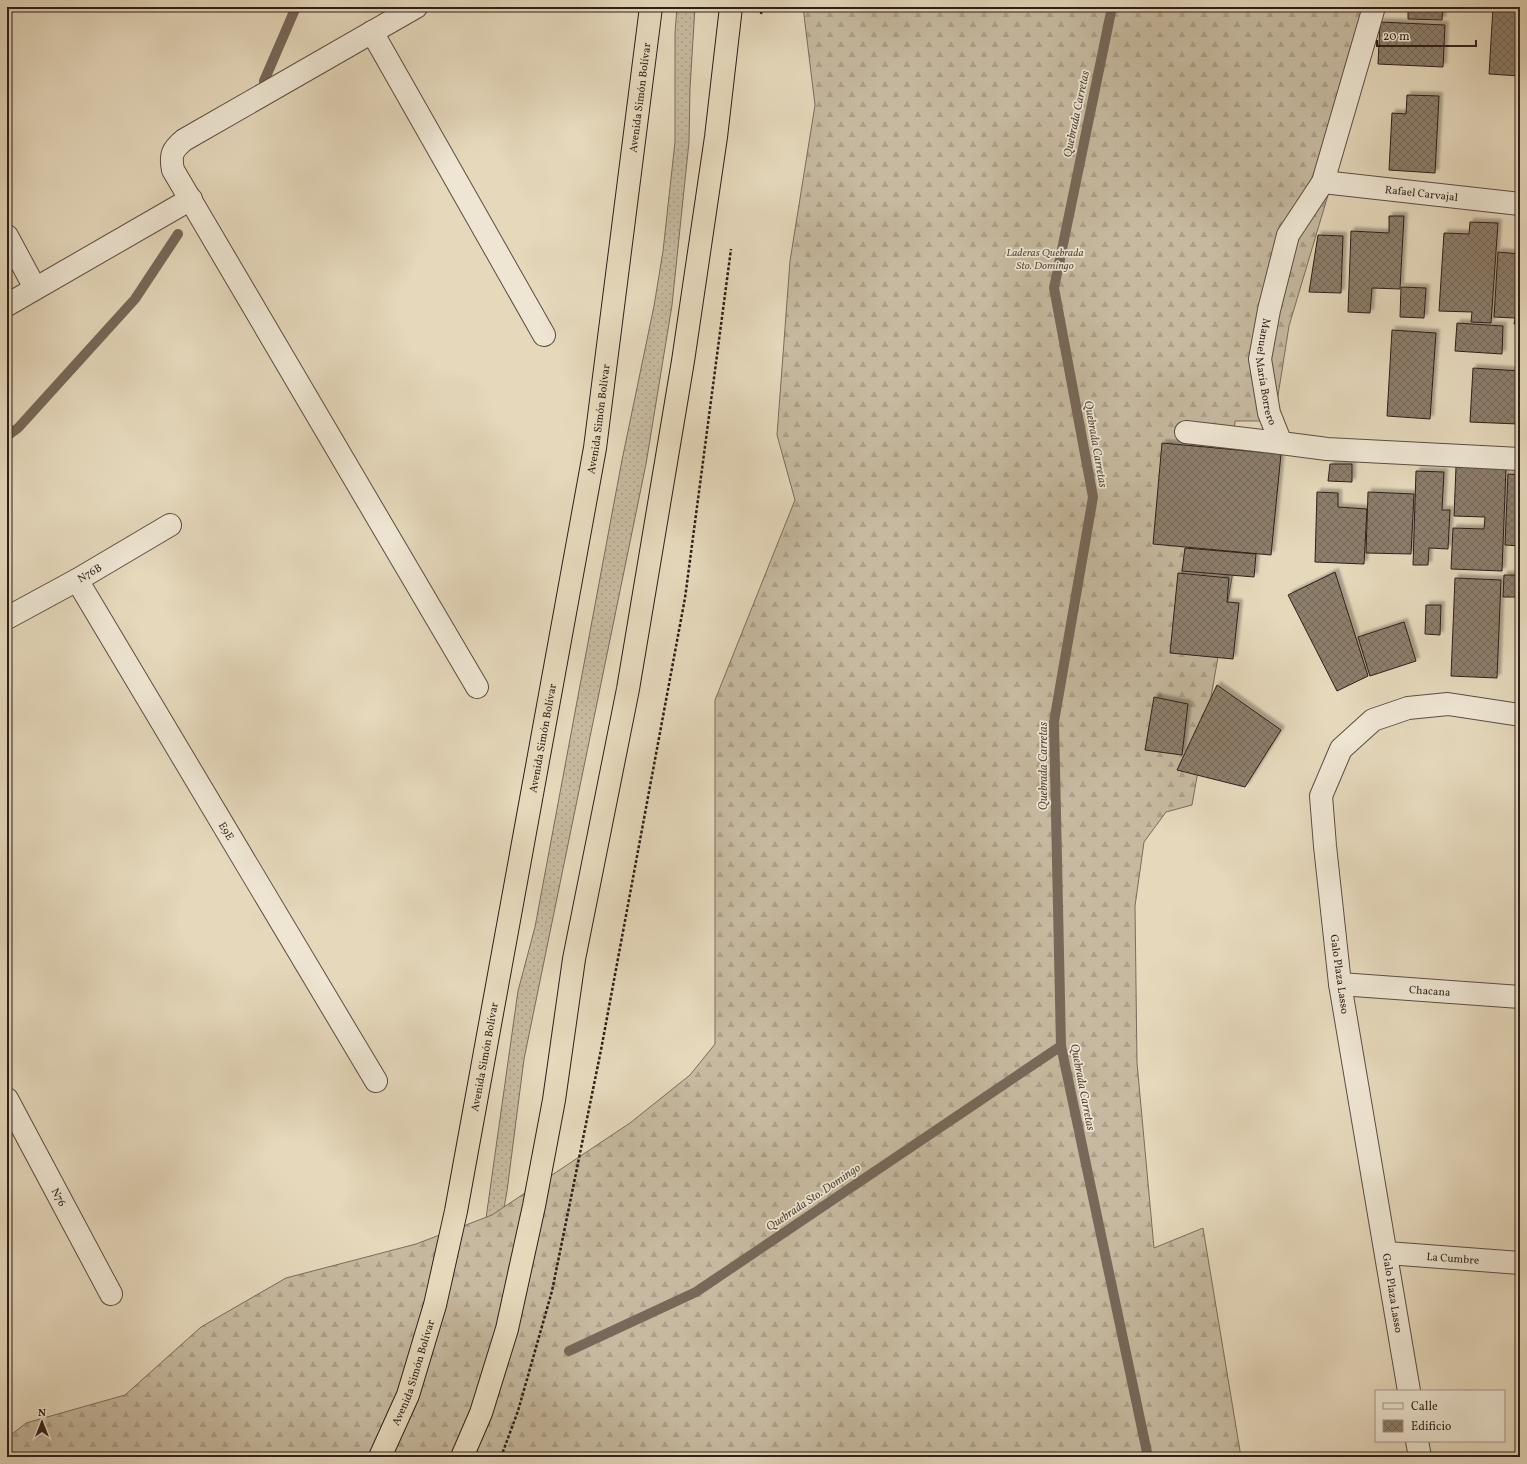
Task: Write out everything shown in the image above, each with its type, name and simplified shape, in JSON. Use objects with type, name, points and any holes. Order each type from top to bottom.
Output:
[{"type":"highway","name":"Avenida Simón Bolívar","points":[[380,1457],[408,1395],[435,1305],[456,1211],[593,456],[651,7]]},
{"type":"highway","points":[[462,1457],[481,1414],[506,1329],[534,1206],[553,1107],[574,959],[628,690],[681,369],[716,137],[731,7]]},
{"type":"street","points":[[416,7],[184,140],[175,148],[171,159],[173,170],[477,687]]},
{"type":"street","name":"Manuel María Borrero","points":[[1281,443],[1269,413],[1260,359],[1269,310],[1288,235],[1324,182],[1374,7]]},
{"type":"street","points":[[372,32],[544,335]]},
{"type":"street","name":"Rafael Carvajal","points":[[1324,182],[1520,204]]},
{"type":"street","points":[[7,305],[190,199]]},
{"type":"street","points":[[7,236],[35,288]]},
{"type":"street","points":[[1186,432],[1327,449],[1520,460]]},
{"type":"street","name":"N76B","points":[[7,618],[77,580],[170,525]]},
{"type":"street","name":"E9E","points":[[77,580],[376,1081]]},
{"type":"street","name":"Galo Plaza Lasso","points":[[1409,1390],[1340,984],[1321,796],[1341,749],[1373,720],[1408,708],[1448,704],[1520,715]]},
{"type":"street","name":"Chacana","points":[[1340,984],[1520,997]]},
{"type":"street","name":"N76","points":[[7,1100],[111,1294]]},
{"type":"street","name":"La Cumbre","points":[[1386,1253],[1520,1263]]},
{"type":"street","points":[[1417,1442],[1420,1457]]},
{"type":"path","points":[[761,15],[762,7]]},
{"type":"path","points":[[501,1457],[518,1411],[552,1291],[601,1050],[685,598],[731,243]]},
{"type":"green space","points":[[677,7],[695,7],[690,88],[689,142],[672,305],[646,464],[524,1059],[507,1191],[493,1271],[416,1457],[479,1268],[518,991],[535,927],[622,460],[654,306],[663,251],[675,142],[675,33]]},
{"type":"green space","name":"Laderas Quebrada Sto. Domingo","points":[[803,7],[1384,7],[1289,326],[1274,421],[1235,421],[1233,443],[1215,443],[1192,555],[1234,566],[1192,805],[1166,812],[1144,842],[1135,906],[1137,1063],[1154,1248],[1203,1228],[1241,1457],[7,1457],[7,1438],[26,1423],[125,1395],[201,1327],[286,1278],[416,1244],[492,1215],[630,1123],[690,1075],[715,1044],[715,700],[795,500],[777,435],[790,261],[815,105]]},
{"type":"building","points":[[1408,7],[1443,7],[1442,20],[1408,19]]},
{"type":"building","points":[[1493,7],[1520,7],[1520,76],[1489,74]]},
{"type":"building","points":[[1380,22],[1445,25],[1443,67],[1378,64]]},
{"type":"building","points":[[1407,95],[1439,96],[1435,173],[1389,170],[1392,113],[1406,114]]},
{"type":"building","points":[[1389,216],[1404,216],[1400,289],[1372,288],[1370,313],[1348,312],[1351,231],[1389,233]]},
{"type":"building","points":[[1470,222],[1498,223],[1491,323],[1471,322],[1472,312],[1439,311],[1444,233],[1469,234]]},
{"type":"building","points":[[1318,235],[1343,236],[1341,293],[1309,292]]},
{"type":"building","points":[[1498,252],[1520,254],[1520,324],[1514,324],[1515,318],[1494,317]]},
{"type":"building","points":[[1401,287],[1426,288],[1424,318],[1400,317]]},
{"type":"building","points":[[1457,323],[1503,326],[1502,354],[1455,351]]},
{"type":"building","points":[[1392,330],[1436,333],[1430,419],[1387,416]]},
{"type":"building","points":[[1473,368],[1520,371],[1518,424],[1470,422]]},
{"type":"building","points":[[1162,443],[1281,454],[1271,555],[1153,544]]},
{"type":"building","points":[[1330,464],[1352,464],[1352,482],[1328,481]]},
{"type":"building","points":[[1456,467],[1506,468],[1502,571],[1451,569],[1453,528],[1484,529],[1485,517],[1454,516]]},
{"type":"building","points":[[1416,471],[1444,472],[1442,510],[1450,510],[1448,549],[1429,548],[1428,565],[1413,565]]},
{"type":"building","points":[[1508,474],[1520,475],[1520,546],[1505,545]]},
{"type":"building","points":[[1317,492],[1338,493],[1338,507],[1367,509],[1364,564],[1315,562]]},
{"type":"building","points":[[1368,492],[1414,494],[1411,554],[1366,553]]},
{"type":"building","points":[[1185,548],[1256,554],[1254,577],[1182,571]]},
{"type":"building","points":[[1335,572],[1368,676],[1337,691],[1288,595]]},
{"type":"building","points":[[1178,573],[1229,578],[1227,602],[1239,603],[1233,659],[1170,653]]},
{"type":"building","points":[[1504,575],[1520,575],[1520,597],[1503,597]]},
{"type":"building","points":[[1455,578],[1501,580],[1497,678],[1451,676]]},
{"type":"building","points":[[1426,605],[1441,605],[1440,635],[1425,634]]},
{"type":"building","points":[[1404,622],[1416,661],[1370,676],[1358,637]]},
{"type":"building","points":[[1217,685],[1281,730],[1245,787],[1177,770]]},
{"type":"building","points":[[1154,697],[1188,704],[1182,755],[1145,750]]},
{"type":"waterway","points":[[264,81],[296,7]]},
{"type":"waterway","name":"Quebrada Carretas","points":[[1112,7],[1054,288],[1093,497],[1054,722],[1061,1046],[1148,1457]]},
{"type":"waterway","points":[[7,436],[18,428],[135,299],[178,234]]},
{"type":"waterway","name":"Quebrada Sto. Domingo","points":[[569,1351],[696,1292],[1061,1046]]}]
